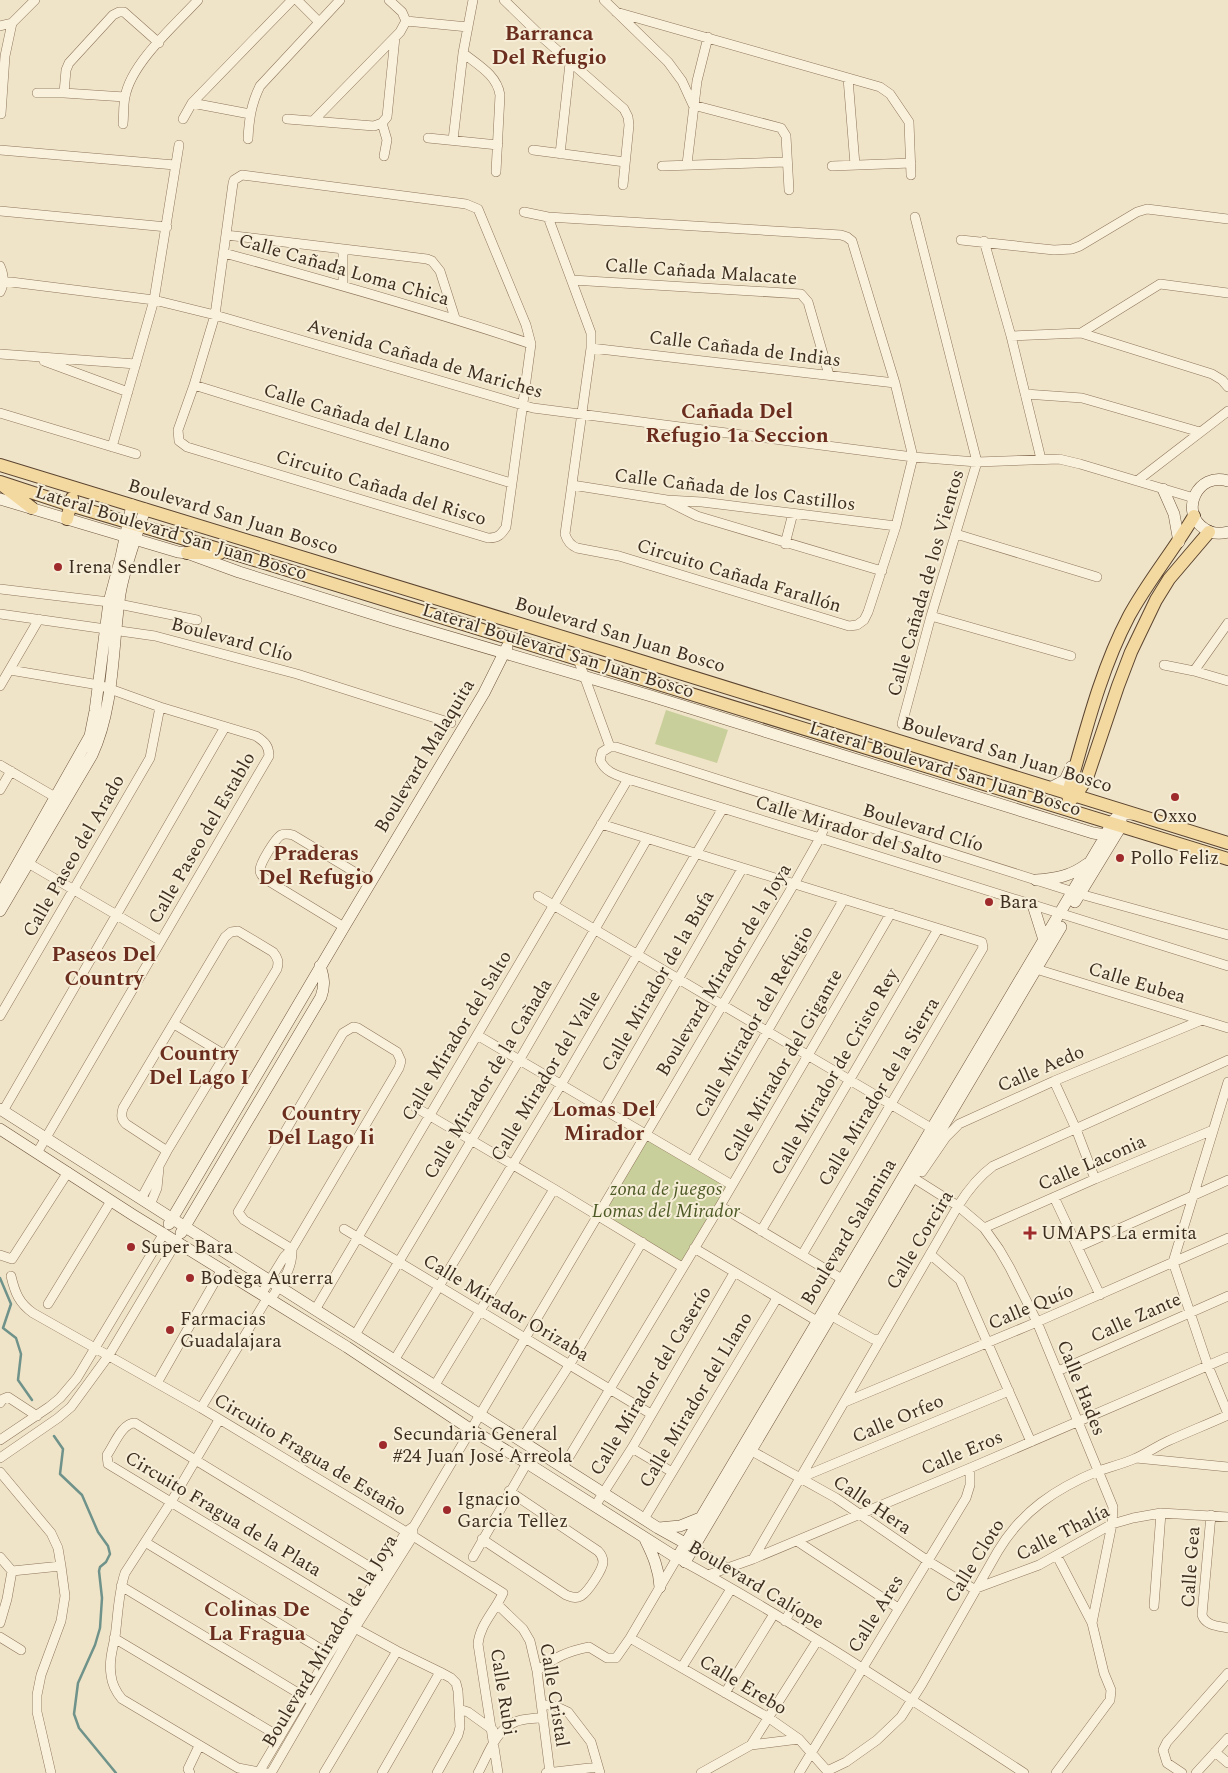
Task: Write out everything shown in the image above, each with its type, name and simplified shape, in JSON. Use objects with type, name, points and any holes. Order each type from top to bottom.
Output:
[{"type":"main road","name":"Boulevard San Juan Bosco","points":[[0,465],[615,653],[894,741],[1036,783],[1071,797],[1114,820]]},
{"type":"main road","name":"Boulevard San Juan Bosco","points":[[0,483],[70,505],[132,531],[232,553],[1079,814],[1114,820],[1228,859]]},
{"type":"main road","points":[[0,483],[32,508]]},
{"type":"main road","points":[[67,519],[76,488]]},
{"type":"main road","points":[[1079,814],[1071,797],[1083,741],[1107,665],[1142,594],[1179,542],[1194,516]]},
{"type":"main road","points":[[1054,806],[1071,797],[1084,785],[1131,652],[1156,600],[1209,532]]},
{"type":"main road","points":[[187,553],[232,553]]},
{"type":"main road","points":[[610,668],[615,653]]},
{"type":"main road","points":[[1090,769],[1092,788],[1114,820],[1123,822],[1134,814],[1228,843]]},
{"type":"main road","points":[[1030,798],[1036,798],[1042,792],[1036,783]]},
{"type":"street","points":[[0,26],[12,23],[35,0]]},
{"type":"street","points":[[123,124],[124,97],[136,70],[145,57],[198,0]]},
{"type":"street","points":[[183,119],[192,103],[292,0]]},
{"type":"street","points":[[297,0],[319,22]]},
{"type":"street","points":[[248,139],[250,114],[254,98],[260,86],[340,0]]},
{"type":"street","points":[[313,121],[404,27],[406,21],[402,12],[389,0]]},
{"type":"street","points":[[452,140],[463,53],[473,0]]},
{"type":"street","points":[[504,0],[570,63],[624,109],[629,125],[623,185]]},
{"type":"street","points":[[514,0],[516,10]]},
{"type":"street","points":[[604,0],[668,62],[682,81],[693,105]]},
{"type":"street","points":[[64,93],[66,70],[69,63],[113,15],[118,12],[124,12],[159,42]]},
{"type":"street","points":[[616,12],[880,86],[886,90],[900,107],[909,122],[911,175]]},
{"type":"street","points":[[406,21],[468,27]]},
{"type":"street","points":[[1,114],[1,85],[12,23]]},
{"type":"street","points":[[287,119],[374,126],[382,123],[387,117],[395,37]]},
{"type":"street","points":[[687,164],[693,105],[708,37]]},
{"type":"street","points":[[463,53],[492,76],[499,88],[496,172]]},
{"type":"street","points":[[560,154],[570,63]]},
{"type":"street","points":[[848,78],[855,164]]},
{"type":"street","points":[[682,81],[697,81]]},
{"type":"street","points":[[37,93],[124,97]]},
{"type":"street","points":[[192,103],[250,114]]},
{"type":"street","points":[[693,105],[781,128],[786,136],[789,190]]},
{"type":"street","points":[[382,123],[386,140],[384,156]]},
{"type":"street","points":[[428,138],[498,145]]},
{"type":"street","points":[[112,447],[154,300],[179,144]]},
{"type":"street","points":[[0,150],[175,165]]},
{"type":"street","points":[[533,150],[625,162]]},
{"type":"street","points":[[662,166],[787,162]]},
{"type":"street","points":[[832,166],[911,163]]},
{"type":"street","name":"Circuito Cañada del Risco","points":[[242,175],[466,204],[478,209],[526,325],[531,344],[531,354],[521,406],[506,527],[502,534],[496,538],[488,538],[187,447],[179,441],[178,430],[215,315],[224,253],[233,183],[234,180],[242,175]]},
{"type":"street","points":[[961,240],[1054,250],[1072,249],[1138,212],[1147,209],[1228,219]]},
{"type":"street","points":[[0,211],[166,227]]},
{"type":"street","name":"Circuito Cañada Farallón","points":[[524,212],[548,217],[841,235],[848,237],[855,247],[895,383],[913,458],[896,526],[864,620],[857,625],[849,626],[619,556],[577,548],[567,540],[565,534],[591,348],[591,332],[548,217]]},
{"type":"street","name":"Calle Cañada de los Vientos","points":[[902,724],[931,616],[977,462],[915,217]]},
{"type":"street","name":"Calle Cañada Loma Chica","points":[[226,235],[427,259],[440,271],[455,318]]},
{"type":"street","points":[[984,242],[1026,394],[1040,459]]},
{"type":"street","points":[[343,250],[343,285]]},
{"type":"street","name":"Calle Cañada Loma Chica","points":[[224,253],[455,318],[531,344]]},
{"type":"street","points":[[0,266],[4,281],[0,292]]},
{"type":"street","name":"Calle Cañada Malacate","points":[[572,280],[801,294],[808,302],[829,375]]},
{"type":"street","name":"Avenida Cañada de Mariches","points":[[4,281],[154,300],[215,315],[521,406],[581,416],[913,458],[977,462],[1059,459],[1194,498]]},
{"type":"street","points":[[1081,332],[1160,284],[1228,293]]},
{"type":"street","points":[[1011,336],[1081,332],[1212,374],[1222,380],[1228,387]]},
{"type":"street","name":"Calle Cañada de Indias","points":[[591,348],[895,383]]},
{"type":"street","points":[[0,354],[136,364]]},
{"type":"street","points":[[34,358],[128,392]]},
{"type":"street","name":"Calle Cañada del Llano","points":[[194,384],[511,484]]},
{"type":"street","points":[[1026,394],[1082,398],[1200,432]]},
{"type":"street","points":[[1137,481],[1228,411]]},
{"type":"street","points":[[0,413],[136,454]]},
{"type":"street","points":[[1228,482],[1215,480],[1206,483],[1198,490],[1192,504],[1194,516],[1200,526],[1209,532],[1217,534],[1228,532]]},
{"type":"street","name":"Calle Cañada de los Castillos","points":[[572,485],[667,500],[702,502],[896,526]]},
{"type":"street","points":[[1163,489],[1174,514],[1179,542]]},
{"type":"street","name":"Lateral Boulevard San Juan Bosco","points":[[0,499],[67,519],[132,531],[178,552],[187,553],[248,575],[920,778],[1093,833],[1114,820]]},
{"type":"street","points":[[667,500],[697,516],[785,544],[882,571]]},
{"type":"street","points":[[0,911],[55,797],[90,736],[99,685],[104,628],[123,583],[138,507]]},
{"type":"street","points":[[785,544],[793,514]]},
{"type":"street","points":[[956,534],[1097,577]]},
{"type":"street","name":"Boulevard Clío","points":[[0,589],[114,603],[197,620]]},
{"type":"street","points":[[0,895],[25,861],[92,755],[99,740],[110,690],[117,631],[114,603]]},
{"type":"street","name":"Boulevard Clío","points":[[0,614],[155,636],[297,674],[450,723]]},
{"type":"street","points":[[931,616],[1071,656]]},
{"type":"street","points":[[0,686],[39,619]]},
{"type":"street","points":[[1194,671],[1228,623]]},
{"type":"street","name":"Boulevard Malaquita","points":[[0,1440],[60,1398],[78,1378],[320,966],[484,693],[511,639]]},
{"type":"street","points":[[578,659],[610,747]]},
{"type":"street","points":[[1164,665],[1228,681]]},
{"type":"street","name":"Calle Paseo del Establo","points":[[10,670],[99,685],[160,707],[256,736],[264,741],[269,748],[269,756],[37,1153]]},
{"type":"street","name":"Calle Paseo del Arado","points":[[0,1016],[150,758],[160,707]]},
{"type":"street","points":[[2,1110],[118,915],[225,727]]},
{"type":"street","points":[[1050,788],[1066,780],[1077,749],[1083,741]]},
{"type":"street","name":"Boulevard Clío","points":[[610,747],[626,750],[1076,893],[1228,935]]},
{"type":"street","name":"Calle Mirador del Salto","points":[[610,747],[602,752],[600,760],[602,766],[608,771],[628,779],[1228,966]]},
{"type":"street","points":[[0,765],[55,797]]},
{"type":"street","points":[[0,790],[11,772]]},
{"type":"street","name":"Calle Mirador del Salto","points":[[315,1310],[628,779]]},
{"type":"street","name":"Calle Mirador del Valle","points":[[395,1360],[562,1083],[723,808]]},
{"type":"street","name":"Boulevard Mirador de la Joya","points":[[272,1773],[470,1429],[794,884],[820,838],[829,816]]},
{"type":"street","name":"Boulevard Salamina","points":[[1076,893],[1090,862],[1114,820]]},
{"type":"street","name":"Boulevard Salamina","points":[[537,1671],[566,1652],[588,1647],[607,1658],[616,1658],[630,1638],[660,1587],[681,1560],[750,1450],[914,1178],[1036,969],[1114,820]]},
{"type":"street","points":[[601,824],[938,929]]},
{"type":"street","points":[[344,927],[267,880],[260,871],[262,863],[276,840],[281,835],[288,833],[371,882]]},
{"type":"street","name":"Calle Mirador de la Cañada","points":[[355,1335],[596,930],[647,839]]},
{"type":"street","points":[[25,861],[161,941]]},
{"type":"street","points":[[1036,880],[1062,878],[1078,871],[1090,862]]},
{"type":"street","name":"Calle Mirador de la Bufa","points":[[602,1109],[742,869]]},
{"type":"street","points":[[538,896],[932,1128]]},
{"type":"street","name":"Calle Mirador del Refugio","points":[[692,1161],[844,899]]},
{"type":"street","points":[[1033,906],[1044,940]]},
{"type":"street","name":"Calle Mirador del Gigante","points":[[563,1467],[720,1206],[891,913]]},
{"type":"street","name":"Boulevard Salamina","points":[[689,1545],[700,1518],[1044,940],[1063,915]]},
{"type":"street","name":"Calle Mirador de la Sierra","points":[[802,1255],[984,945],[980,941],[938,929]]},
{"type":"street","name":"Calle Mirador de Cristo Rey","points":[[760,1231],[938,929]]},
{"type":"street","points":[[146,1202],[159,1166],[167,1151],[277,969],[278,957],[274,952],[238,931],[231,932],[225,937],[123,1108],[122,1121],[167,1151]]},
{"type":"street","points":[[0,1458],[58,1418],[71,1406],[109,1355],[321,997],[324,981],[320,966]]},
{"type":"street","name":"Calle Eubea","points":[[1036,969],[1228,1028]]},
{"type":"street","name":"Calle Aedo","points":[[914,1178],[946,1136],[959,1124],[1054,1081],[1202,1020]]},
{"type":"street","points":[[174,1024],[225,1055]]},
{"type":"street","points":[[201,1408],[274,1284],[290,1266],[293,1260],[292,1249],[399,1068],[401,1061],[397,1052],[358,1028],[353,1027],[343,1033],[238,1212],[244,1220],[292,1249]]},
{"type":"street","points":[[477,1034],[732,1185]]},
{"type":"street","name":"Calle Corcira","points":[[753,1559],[958,1206],[975,1181],[993,1166],[1228,1060]]},
{"type":"street","points":[[1054,1081],[1076,1129],[1095,1179]]},
{"type":"street","points":[[1228,1082],[1173,1262],[1208,1366],[1228,1415]]},
{"type":"street","points":[[415,1107],[554,1188],[682,1267]]},
{"type":"street","name":"Boulevard Calíope","points":[[2,1110],[658,1528],[689,1545]]},
{"type":"street","name":"Boulevard Calíope","points":[[0,1129],[111,1201],[347,1347],[470,1429],[527,1463],[645,1539],[774,1614],[861,1668],[1024,1773]]},
{"type":"street","name":"Calle Laconia","points":[[984,1228],[1213,1130]]},
{"type":"street","points":[[146,1202],[156,1188],[159,1166]]},
{"type":"street","points":[[3,1256],[12,1259],[68,1172]]},
{"type":"street","name":"Calle Hades","points":[[914,1178],[958,1206],[984,1228],[1010,1268],[1037,1322],[1113,1507],[1112,1524],[1092,1623],[1104,1673],[1111,1690],[1110,1700],[1056,1773]]},
{"type":"street","points":[[1078,1247],[1228,1180]]},
{"type":"street","points":[[435,1385],[554,1188]]},
{"type":"street","points":[[1054,1197],[1100,1295]]},
{"type":"street","points":[[48,1304],[111,1201]]},
{"type":"street","points":[[720,1206],[842,1279]]},
{"type":"street","name":"Calle Mirador Orizaba","points":[[344,1230],[652,1414]]},
{"type":"street","name":"Calle Quío","points":[[844,1402],[1037,1322],[1228,1238]]},
{"type":"street","points":[[521,1440],[570,1364],[642,1242]]},
{"type":"street","points":[[694,1248],[817,1321]]},
{"type":"street","points":[[930,1254],[960,1280],[1031,1442]]},
{"type":"street","points":[[157,1383],[222,1269]]},
{"type":"street","name":"Calle Mirador del Caserío","points":[[595,1506],[632,1448],[734,1273]]},
{"type":"street","points":[[11,1276],[23,1306],[97,1348]]},
{"type":"street","name":"Calle Zante","points":[[1058,1371],[1228,1296]]},
{"type":"street","name":"Calle Mirador del Llano","points":[[644,1519],[777,1298]]},
{"type":"street","points":[[830,1315],[873,1339],[881,1339]]},
{"type":"street","name":"Circuito Fragua de Estaño","points":[[97,1348],[201,1408],[504,1593]]},
{"type":"street","name":"Calle Eros","points":[[708,1575],[797,1541],[1228,1357]]},
{"type":"street","name":"Calle Orfeo","points":[[800,1478],[1009,1391]]},
{"type":"street","points":[[0,1403],[8,1397],[36,1416]]},
{"type":"street","name":"Calle Cloto","points":[[828,1772],[877,1740],[890,1729],[912,1701],[974,1589],[1009,1532],[1025,1515],[1041,1501],[1061,1489],[1098,1471],[1136,1458],[1166,1442],[1228,1415]]},
{"type":"street","points":[[219,1420],[171,1502],[125,1573],[121,1586],[110,1657],[111,1677],[114,1690],[122,1699],[236,1770],[272,1773]]},
{"type":"street","name":"Circuito Fragua de la Plata","points":[[354,1613],[108,1464],[107,1455],[125,1426],[135,1423],[380,1572]]},
{"type":"street","points":[[632,1448],[672,1472]]},
{"type":"street","name":"Calle Hera","points":[[750,1450],[859,1514],[928,1561],[974,1589]]},
{"type":"street","points":[[1136,1458],[1228,1467]]},
{"type":"street","points":[[473,1557],[527,1463]]},
{"type":"street","name":"Calle Ares","points":[[799,1773],[861,1668],[966,1498],[970,1485],[970,1468]]},
{"type":"street","points":[[0,1472],[51,1533],[58,1548],[65,1596],[61,1621],[41,1675],[37,1695],[37,1712],[51,1773]]},
{"type":"street","points":[[482,1539],[573,1598],[580,1597],[586,1592],[602,1568],[602,1556],[598,1551],[510,1491]]},
{"type":"street","points":[[1154,1606],[1160,1513]]},
{"type":"street","name":"Calle Thalía","points":[[974,1589],[1018,1574],[1057,1556],[1112,1524],[1160,1513],[1228,1516]]},
{"type":"street","name":"Calle Gea","points":[[1211,1515],[1202,1615],[1204,1620],[1228,1628]]},
{"type":"street","points":[[658,1528],[680,1526],[700,1518]]},
{"type":"street","name":"Boulevard Mirador de la Joya","points":[[259,1772],[354,1613],[380,1572],[409,1534]]},
{"type":"street","points":[[645,1539],[659,1573],[660,1587]]},
{"type":"street","points":[[797,1541],[898,1608]]},
{"type":"street","points":[[145,1542],[329,1654]]},
{"type":"street","points":[[689,1545],[727,1568]]},
{"type":"street","points":[[1057,1556],[1092,1623]]},
{"type":"street","points":[[0,1557],[12,1571]]},
{"type":"street","points":[[12,1571],[61,1566]]},
{"type":"street","points":[[0,1624],[12,1571]]},
{"type":"street","points":[[121,1586],[312,1701]]},
{"type":"street","points":[[682,1667],[731,1589]]},
{"type":"street","name":"Calle Rubi","points":[[498,1773],[478,1644],[482,1628],[504,1593]]},
{"type":"street","name":"Calle Cristal","points":[[498,1605],[528,1634],[537,1671],[549,1773]]},
{"type":"street","points":[[785,1621],[792,1608]]},
{"type":"street","points":[[725,1693],[774,1614]]},
{"type":"street","points":[[355,1628],[440,1672],[456,1683],[460,1727],[458,1735],[437,1773]]},
{"type":"street","points":[[0,1636],[21,1650]]},
{"type":"street","points":[[114,1638],[280,1737]]},
{"type":"street","name":"Calle Erebo","points":[[630,1638],[769,1718],[799,1739],[828,1772]]},
{"type":"street","points":[[750,1745],[817,1641]]},
{"type":"street","points":[[324,1773],[397,1651]]},
{"type":"street","points":[[382,1773],[440,1672]]},
{"type":"street","points":[[1182,1773],[1166,1763],[1164,1750],[1167,1742],[1228,1674]]},
{"type":"street","points":[[1220,1682],[1228,1688]]},
{"type":"street","points":[[541,1704],[555,1706],[568,1712],[591,1742],[599,1770],[549,1773]]},
{"type":"street","points":[[459,1709],[492,1726],[508,1726]]},
{"type":"street","points":[[478,1773],[494,1740],[508,1726],[515,1722],[543,1717]]},
{"type":"street","points":[[1196,1773],[1228,1738]]},
{"type":"street","points":[[701,1773],[750,1745],[799,1739]]},
{"type":"street","points":[[189,1771],[199,1746]]},
{"type":"street","points":[[1215,1752],[1228,1763]]},
{"type":"green space","points":[[666,710],[728,730],[717,763],[655,744]]},
{"type":"green space","name":"zona de juegos Lomas del Mirador","points":[[644,1132],[733,1184],[684,1266],[597,1214]]},
{"type":"waterway","points":[[0,1278],[11,1304],[3,1328],[16,1338],[21,1354],[18,1380],[32,1400]]},
{"type":"waterway","points":[[54,1436],[63,1449],[60,1474],[82,1495],[98,1532],[108,1546],[110,1554],[99,1571],[102,1598],[100,1628],[95,1645],[78,1683],[74,1714],[79,1728],[116,1773]]},
{"type":"place","name":"Irena Sendler","points":[[58,567]]},
{"type":"place","name":"Oxxo","points":[[1175,797]]},
{"type":"place","name":"Pollo Feliz","points":[[1120,858]]},
{"type":"place","name":"Bara","points":[[989,902]]},
{"type":"place","name":"UMAPS La ermita","points":[[1030,1233]]},
{"type":"place","name":"Super Bara","points":[[131,1247]]},
{"type":"place","name":"Bodega Aurerra","points":[[190,1278]]},
{"type":"place","name":"Farmacias Guadalajara","points":[[170,1330]]},
{"type":"place","name":"Secundaria General #24 Juan José Arreola","points":[[383,1445]]},
{"type":"place","name":"Ignacio Garcia Tellez","points":[[447,1510]]},
{"type":"district","name":"Barranca Del Refugio","points":[[549,46]]},
{"type":"district","name":"Cañada Del Refugio 1a Seccion","points":[[737,424]]},
{"type":"district","name":"Praderas Del Refugio","points":[[316,866]]},
{"type":"district","name":"Paseos Del Country","points":[[104,967]]},
{"type":"district","name":"Country Del Lago I","points":[[199,1066]]},
{"type":"district","name":"Lomas Del Mirador","points":[[604,1122]]},
{"type":"district","name":"Country Del Lago Ii","points":[[321,1126]]},
{"type":"district","name":"Colinas De La Fragua","points":[[257,1622]]}]
